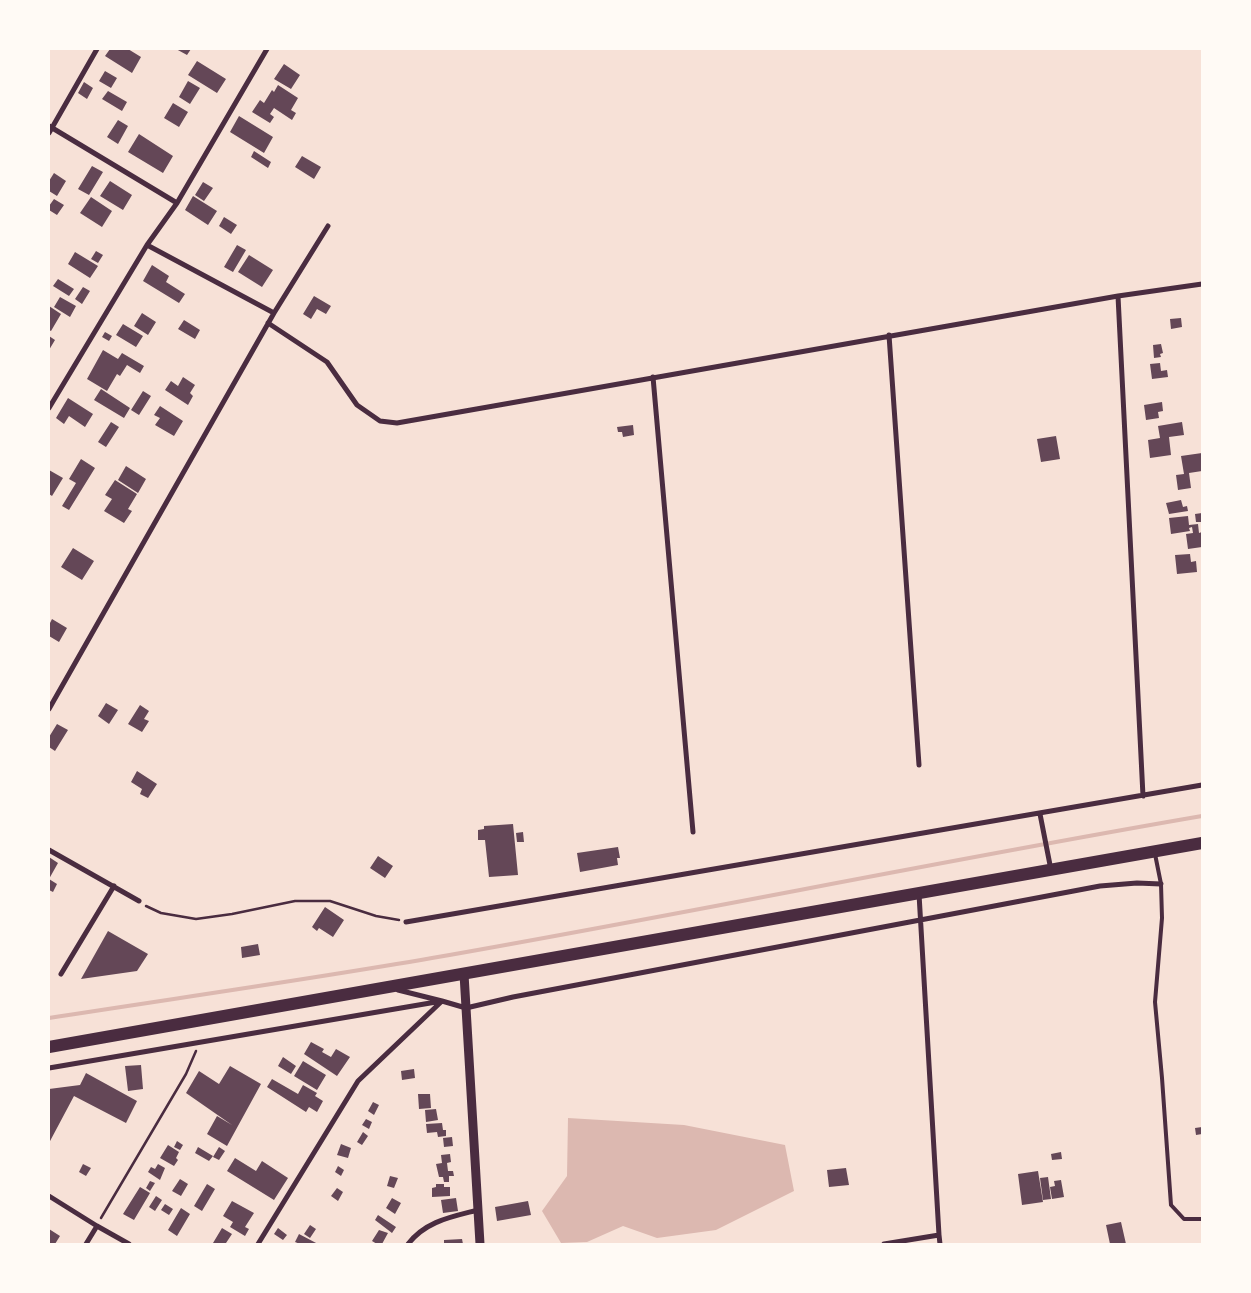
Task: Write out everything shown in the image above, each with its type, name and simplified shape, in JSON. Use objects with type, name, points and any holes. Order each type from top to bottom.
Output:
[{"type":"highway","points":[[49,1047],[1202,842]]},
{"type":"street","points":[[97,49],[50,129],[177,203]]},
{"type":"street","points":[[49,408],[147,244],[177,203],[267,49]]},
{"type":"street","points":[[49,709],[268,323],[328,226]]},
{"type":"street","points":[[147,244],[274,313]]},
{"type":"street","points":[[268,323],[327,362],[357,405],[380,421],[397,423],[889,335],[1118,296],[1202,284]]},
{"type":"street","points":[[1118,296],[1143,796]]},
{"type":"street","points":[[889,335],[919,764]]},
{"type":"street","points":[[653,377],[693,832]]},
{"type":"street","points":[[406,922],[1202,785]]},
{"type":"street","points":[[1040,814],[1051,870]]},
{"type":"street","points":[[49,850],[139,901]]},
{"type":"street","points":[[389,987],[466,1008],[513,996],[1100,886],[1137,883],[1146,885],[1161,884]]},
{"type":"street","points":[[62,974],[114,886]]},
{"type":"street","points":[[919,893],[940,1244]]},
{"type":"street","points":[[464,974],[480,1244]]},
{"type":"street","points":[[49,1068],[442,1001]]},
{"type":"street","points":[[258,1244],[358,1080],[442,1001]]},
{"type":"street","points":[[49,1196],[130,1244]]},
{"type":"street","points":[[408,1244],[416,1234],[434,1222],[478,1210]]},
{"type":"street","points":[[86,1244],[97,1226]]},
{"type":"street","points":[[884,1244],[939,1235]]},
{"type":"lane","points":[[1154,851],[1161,884],[1162,918],[1154,1002],[1162,1078],[1171,1205],[1184,1219],[1202,1219]]},
{"type":"path","points":[[139,901],[161,913],[196,919],[232,914],[295,901],[330,901],[376,916],[406,922]]},
{"type":"path","points":[[97,1226],[186,1074],[200,1041]]},
{"type":"shaded area","points":[[568,1118],[684,1125],[785,1145],[794,1191],[716,1230],[657,1238],[623,1226],[587,1242],[561,1243],[542,1211],[567,1176]]},
{"type":"building","points":[[110,49],[128,49],[141,57],[132,73],[105,56]]},
{"type":"building","points":[[176,49],[191,49],[187,55]]},
{"type":"building","points":[[197,61],[226,79],[217,93],[188,75]]},
{"type":"building","points":[[284,64],[300,75],[291,89],[274,79]]},
{"type":"building","points":[[105,71],[117,78],[111,88],[99,81]]},
{"type":"building","points":[[188,81],[200,88],[190,104],[179,97]]},
{"type":"building","points":[[84,82],[93,88],[87,99],[78,93]]},
{"type":"building","points":[[278,85],[298,98],[291,110],[296,113],[292,120],[274,108],[270,114],[274,117],[270,123],[252,112],[260,100],[264,103],[272,90],[274,92]]},
{"type":"building","points":[[108,91],[127,102],[122,111],[102,99]]},
{"type":"building","points":[[173,103],[188,112],[179,127],[164,118]]},
{"type":"building","points":[[239,116],[273,137],[264,153],[230,132]]},
{"type":"building","points":[[118,120],[128,126],[118,144],[107,137]]},
{"type":"building","points":[[139,134],[173,156],[163,173],[128,152]]},
{"type":"building","points":[[254,151],[271,162],[268,168],[251,157]]},
{"type":"building","points":[[302,156],[321,167],[314,179],[295,167]]},
{"type":"building","points":[[92,166],[103,172],[89,195],[78,189]]},
{"type":"building","points":[[54,173],[66,181],[57,196],[49,191],[49,181]]},
{"type":"building","points":[[110,181],[132,195],[123,210],[100,196]]},
{"type":"building","points":[[203,182],[213,188],[204,201],[195,195]]},
{"type":"building","points":[[193,196],[217,211],[208,225],[185,210]]},
{"type":"building","points":[[91,197],[112,211],[102,227],[80,213]]},
{"type":"building","points":[[54,199],[64,205],[57,215],[49,210],[49,206]]},
{"type":"building","points":[[224,217],[237,225],[231,234],[219,226]]},
{"type":"building","points":[[237,245],[246,250],[233,272],[224,267]]},
{"type":"building","points":[[96,251],[103,255],[98,263],[91,259]]},
{"type":"building","points":[[75,252],[98,266],[90,278],[68,264]]},
{"type":"building","points":[[249,255],[273,270],[262,287],[238,272]]},
{"type":"building","points":[[152,265],[169,276],[166,282],[185,294],[179,303],[143,281]]},
{"type":"building","points":[[58,279],[74,289],[69,296],[53,286]]},
{"type":"building","points":[[83,287],[90,291],[82,304],[75,299]]},
{"type":"building","points":[[314,296],[331,306],[326,314],[317,309],[311,319],[303,314]]},
{"type":"building","points":[[60,297],[76,306],[70,317],[54,307]]},
{"type":"building","points":[[49,306],[61,314],[51,331],[49,330]]},
{"type":"building","points":[[142,313],[156,322],[148,335],[134,326]]},
{"type":"building","points":[[1181,318],[1182,327],[1171,329],[1170,319]]},
{"type":"building","points":[[184,320],[200,330],[195,339],[178,329]]},
{"type":"building","points":[[123,324],[143,336],[136,347],[116,335]]},
{"type":"building","points":[[105,332],[112,336],[109,341],[102,337]]},
{"type":"building","points":[[49,336],[55,340],[49,350]]},
{"type":"building","points":[[1161,344],[1163,353],[1160,354],[1161,357],[1154,358],[1153,345]]},
{"type":"building","points":[[103,350],[118,359],[122,353],[144,366],[140,373],[127,365],[120,376],[117,374],[107,391],[87,379]]},
{"type":"building","points":[[1160,363],[1161,371],[1167,370],[1168,377],[1152,379],[1150,364]]},
{"type":"building","points":[[183,377],[195,385],[190,393],[193,396],[188,405],[165,390],[171,381],[178,386]]},
{"type":"building","points":[[101,389],[130,408],[124,418],[94,400]]},
{"type":"building","points":[[143,391],[151,396],[139,415],[131,410]]},
{"type":"building","points":[[68,398],[93,414],[85,427],[69,416],[64,424],[56,418]]},
{"type":"building","points":[[1162,402],[1163,411],[1158,412],[1159,418],[1146,420],[1144,405]]},
{"type":"building","points":[[160,406],[183,421],[174,436],[155,425],[160,418],[154,415]]},
{"type":"building","points":[[111,422],[119,427],[106,447],[98,442]]},
{"type":"building","points":[[1182,422],[1184,435],[1169,437],[1171,455],[1150,458],[1148,440],[1160,438],[1158,426]]},
{"type":"building","points":[[633,425],[634,435],[623,437],[622,432],[618,432],[617,427]]},
{"type":"building","points":[[1056,436],[1060,459],[1041,462],[1037,439]]},
{"type":"building","points":[[1202,453],[1202,471],[1189,473],[1191,488],[1178,490],[1176,475],[1184,474],[1181,456]]},
{"type":"building","points":[[81,459],[95,468],[69,510],[62,506],[76,483],[69,479]]},
{"type":"building","points":[[126,466],[146,479],[138,493],[118,480]]},
{"type":"building","points":[[49,470],[63,478],[52,496],[49,494]]},
{"type":"building","points":[[115,480],[137,494],[128,509],[132,511],[124,523],[104,511],[112,499],[105,495]]},
{"type":"building","points":[[1181,500],[1183,507],[1187,506],[1188,511],[1169,514],[1166,503]]},
{"type":"building","points":[[1202,513],[1202,522],[1196,522],[1195,514]]},
{"type":"building","points":[[1188,516],[1189,525],[1198,524],[1199,533],[1202,532],[1202,547],[1188,549],[1186,534],[1193,533],[1192,527],[1189,528],[1190,531],[1171,534],[1169,518]]},
{"type":"building","points":[[73,548],[94,561],[82,580],[61,567]]},
{"type":"building","points":[[1190,554],[1191,562],[1196,561],[1197,572],[1177,574],[1175,555]]},
{"type":"building","points":[[52,619],[67,628],[59,642],[49,636],[49,625]]},
{"type":"building","points":[[106,703],[118,710],[109,724],[98,716]]},
{"type":"building","points":[[140,705],[149,711],[144,719],[149,721],[142,732],[128,724]]},
{"type":"building","points":[[57,724],[68,730],[55,751],[49,747],[49,737]]},
{"type":"building","points":[[137,771],[157,784],[148,798],[140,794],[142,789],[131,782]]},
{"type":"building","points":[[513,824],[518,875],[489,877],[485,840],[478,840],[478,830],[484,829],[484,826]]},
{"type":"building","points":[[523,832],[524,842],[517,842],[516,833]]},
{"type":"building","points":[[618,847],[620,858],[617,858],[618,865],[580,872],[577,853]]},
{"type":"building","points":[[378,856],[393,866],[385,878],[370,868]]},
{"type":"building","points":[[49,857],[58,863],[49,879]]},
{"type":"building","points":[[49,879],[57,884],[53,892],[49,890]]},
{"type":"building","points":[[325,907],[344,920],[333,937],[319,928],[317,931],[312,927]]},
{"type":"building","points":[[108,931],[148,954],[137,971],[81,979]]},
{"type":"building","points":[[258,944],[260,955],[242,958],[241,947]]},
{"type":"building","points":[[311,1042],[324,1049],[322,1052],[331,1057],[336,1049],[350,1057],[337,1076],[304,1054]]},
{"type":"building","points":[[283,1057],[296,1066],[291,1074],[278,1066]]},
{"type":"building","points":[[303,1061],[326,1075],[317,1090],[294,1076]]},
{"type":"building","points":[[141,1065],[143,1089],[128,1091],[125,1066]]},
{"type":"building","points":[[230,1066],[261,1084],[227,1146],[207,1134],[217,1116],[232,1125],[186,1093],[199,1071],[219,1084]]},
{"type":"building","points":[[414,1069],[415,1078],[402,1080],[401,1071]]},
{"type":"building","points":[[86,1073],[137,1101],[126,1123],[74,1096],[49,1143],[49,1089],[80,1085]]},
{"type":"building","points":[[272,1079],[298,1094],[303,1085],[317,1093],[315,1096],[323,1101],[317,1112],[309,1107],[306,1112],[267,1087]]},
{"type":"building","points":[[418,1094],[430,1094],[431,1108],[419,1109]]},
{"type":"building","points":[[373,1102],[379,1105],[374,1115],[368,1111]]},
{"type":"building","points":[[436,1109],[438,1120],[426,1122],[425,1110]]},
{"type":"building","points":[[366,1119],[372,1122],[369,1129],[362,1125]]},
{"type":"building","points":[[442,1123],[443,1130],[446,1130],[446,1136],[438,1137],[437,1132],[427,1133],[426,1124]]},
{"type":"building","points":[[1202,1127],[1202,1134],[1196,1135],[1195,1128]]},
{"type":"building","points":[[363,1132],[368,1136],[362,1145],[357,1142]]},
{"type":"building","points":[[452,1137],[453,1146],[444,1147],[443,1138]]},
{"type":"building","points":[[177,1141],[183,1145],[180,1150],[174,1147]]},
{"type":"building","points":[[341,1144],[351,1148],[348,1158],[337,1155]]},
{"type":"building","points":[[168,1145],[179,1152],[176,1158],[178,1160],[174,1166],[160,1158]]},
{"type":"building","points":[[198,1147],[213,1156],[209,1161],[195,1153]]},
{"type":"building","points":[[219,1147],[225,1151],[219,1160],[213,1157]]},
{"type":"building","points":[[1061,1152],[1062,1159],[1052,1160],[1051,1154]]},
{"type":"building","points":[[450,1154],[451,1162],[447,1163],[448,1171],[453,1171],[454,1176],[449,1176],[449,1182],[444,1182],[443,1177],[439,1177],[436,1164],[442,1163],[441,1155]]},
{"type":"building","points":[[235,1158],[256,1171],[262,1161],[288,1178],[274,1200],[227,1171]]},
{"type":"building","points":[[83,1164],[91,1168],[86,1176],[79,1172]]},
{"type":"building","points":[[158,1164],[165,1168],[160,1180],[148,1172],[151,1167],[155,1169]]},
{"type":"building","points":[[338,1166],[344,1170],[341,1176],[335,1172]]},
{"type":"building","points":[[846,1168],[849,1185],[829,1187],[827,1170]]},
{"type":"building","points":[[1038,1171],[1043,1202],[1022,1205],[1018,1174]]},
{"type":"building","points":[[390,1176],[398,1178],[394,1188],[387,1186]]},
{"type":"building","points":[[1048,1177],[1051,1199],[1043,1200],[1040,1178]]},
{"type":"building","points":[[180,1179],[188,1184],[181,1196],[172,1191]]},
{"type":"building","points":[[1061,1180],[1064,1197],[1052,1199],[1050,1187],[1055,1186],[1054,1181]]},
{"type":"building","points":[[150,1181],[155,1183],[150,1191],[146,1188]]},
{"type":"building","points":[[207,1184],[215,1189],[202,1211],[194,1206]]},
{"type":"building","points":[[436,1184],[444,1184],[444,1187],[450,1187],[450,1196],[432,1197],[432,1188],[436,1187]]},
{"type":"building","points":[[140,1187],[150,1193],[134,1220],[123,1214]]},
{"type":"building","points":[[337,1188],[343,1192],[338,1201],[331,1196]]},
{"type":"building","points":[[156,1196],[162,1200],[155,1211],[149,1207]]},
{"type":"building","points":[[392,1198],[401,1203],[395,1214],[386,1208]]},
{"type":"building","points":[[456,1198],[458,1211],[443,1213],[441,1200]]},
{"type":"building","points":[[232,1201],[254,1213],[245,1227],[249,1229],[245,1236],[230,1227],[233,1222],[223,1216]]},
{"type":"building","points":[[528,1201],[531,1215],[497,1221],[495,1207]]},
{"type":"building","points":[[165,1204],[173,1209],[169,1215],[161,1210]]},
{"type":"building","points":[[181,1208],[190,1214],[177,1236],[168,1230]]},
{"type":"building","points":[[378,1215],[396,1227],[392,1233],[375,1220]]},
{"type":"building","points":[[1121,1222],[1126,1244],[1110,1244],[1106,1225]]},
{"type":"building","points":[[310,1225],[316,1229],[310,1238],[304,1234]]},
{"type":"building","points":[[222,1228],[232,1234],[226,1243],[229,1244],[213,1243]]},
{"type":"building","points":[[278,1228],[287,1235],[283,1240],[274,1234]]},
{"type":"building","points":[[49,1229],[60,1236],[55,1244],[49,1244]]},
{"type":"building","points":[[379,1230],[388,1233],[382,1244],[372,1241]]},
{"type":"building","points":[[299,1234],[318,1244],[300,1244],[295,1242]]},
{"type":"building","points":[[462,1239],[463,1244],[444,1244],[444,1240]]},
{"type":"waterway","points":[[49,1018],[432,958],[1202,816]]}]
